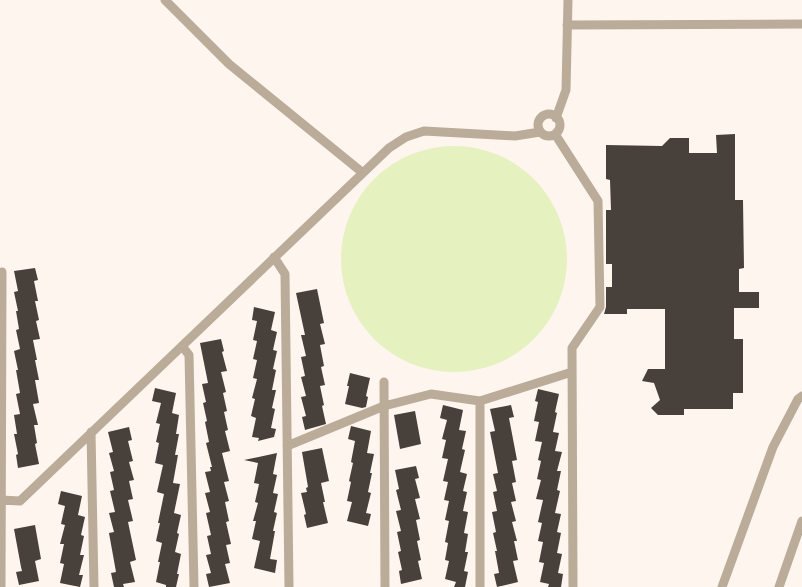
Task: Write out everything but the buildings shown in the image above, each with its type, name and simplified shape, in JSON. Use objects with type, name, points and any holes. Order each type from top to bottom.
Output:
[{"type":"street","points":[[165,0],[230,64],[363,173]]},
{"type":"street","points":[[556,118],[566,90],[568,0]]},
{"type":"street","points":[[567,25],[802,24]]},
{"type":"street","points":[[1,499],[20,501],[389,148],[406,137],[424,131],[515,136],[540,132],[549,136],[555,134],[559,128],[560,125],[556,118],[550,115],[543,117],[538,125],[540,132]]},
{"type":"street","points":[[555,134],[598,201],[600,307],[572,348],[573,587]]},
{"type":"street","points":[[274,257],[285,274],[289,587]]},
{"type":"street","points":[[1,587],[2,272]]},
{"type":"street","points":[[182,346],[189,355],[194,587]]},
{"type":"street","points":[[287,446],[384,406],[431,394],[480,401],[572,372]]},
{"type":"street","points":[[384,382],[385,587]]},
{"type":"street","points":[[722,587],[773,447],[798,399],[802,396]]},
{"type":"street","points":[[480,401],[480,587]]},
{"type":"street","points":[[92,432],[94,587]]},
{"type":"street","points":[[779,587],[802,522]]},
{"type":"green space","points":[[443,146],[465,146],[497,154],[517,165],[534,179],[548,196],[559,216],[565,237],[567,259],[565,281],[559,302],[548,322],[534,339],[517,353],[497,364],[465,372],[443,372],[411,364],[401,359],[382,346],[367,331],[360,322],[349,302],[341,270],[341,248],[349,216],[354,206],[367,187],[382,172],[391,165],[411,154]]}]
